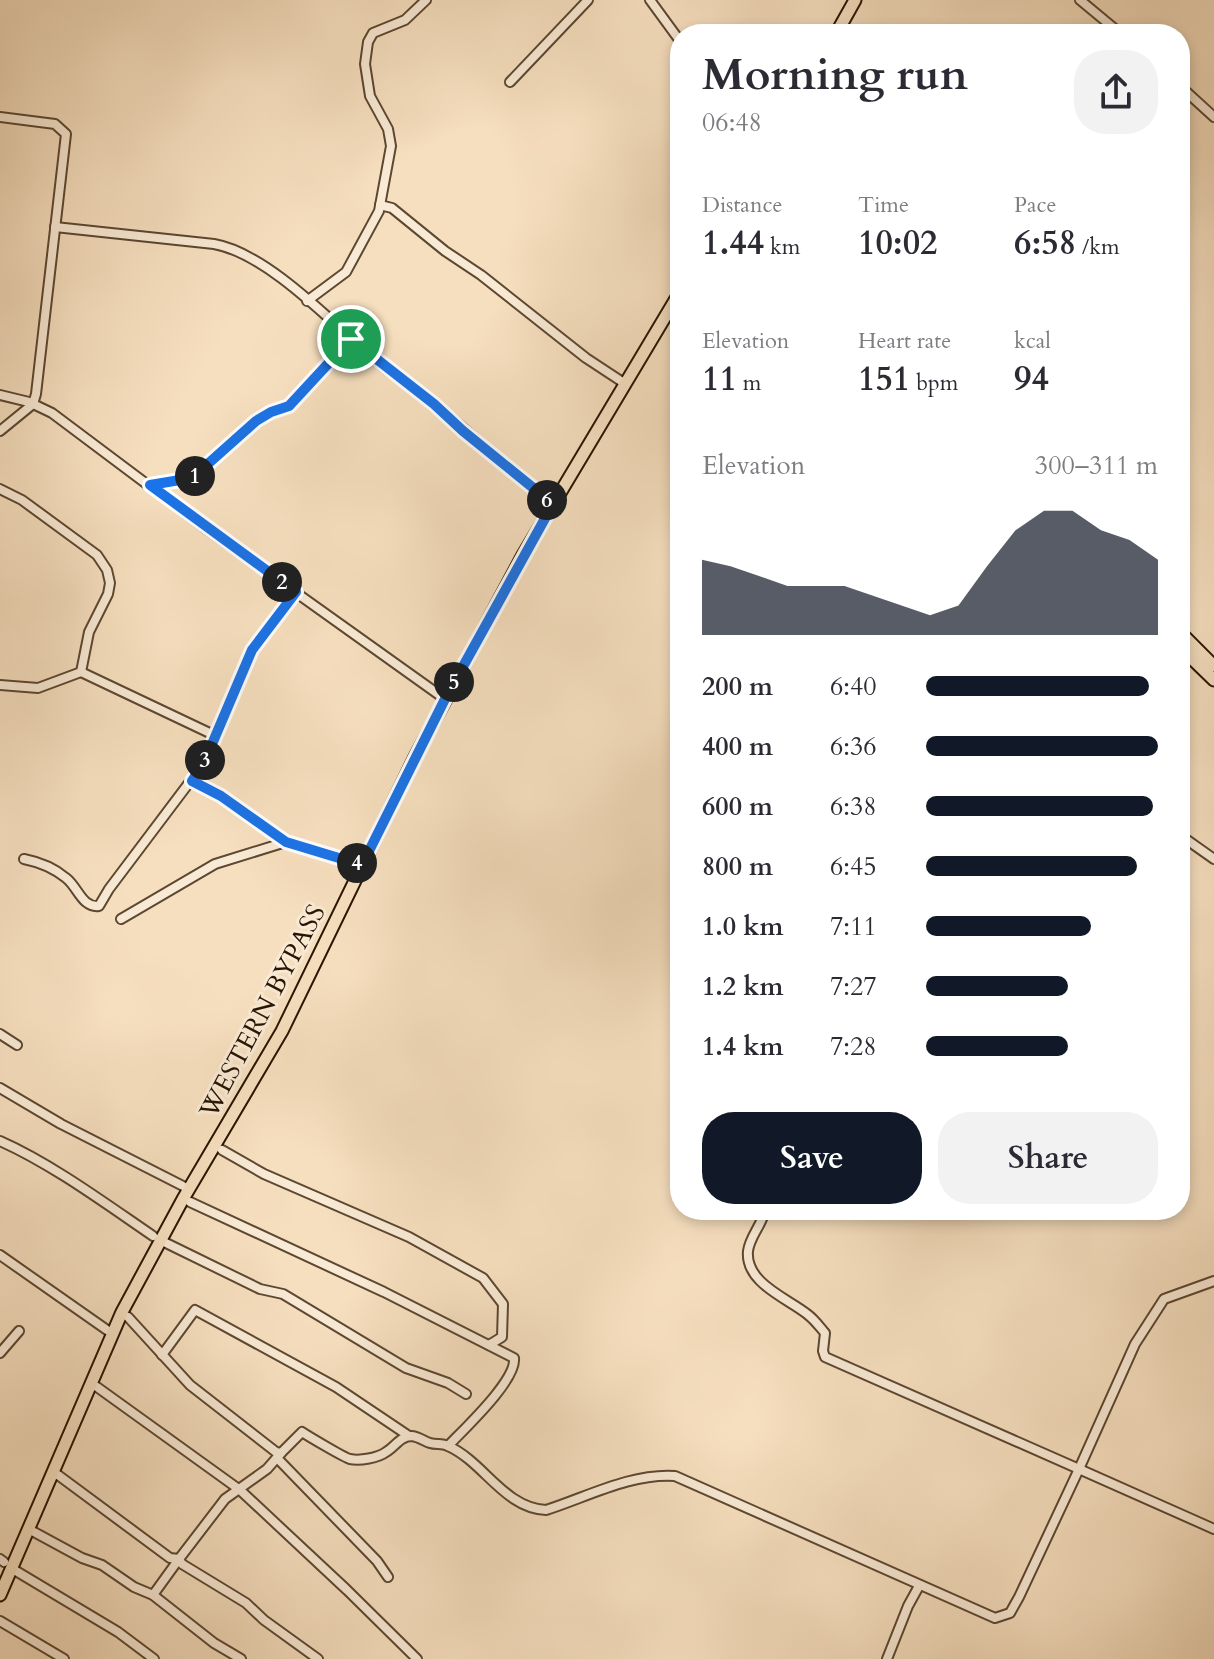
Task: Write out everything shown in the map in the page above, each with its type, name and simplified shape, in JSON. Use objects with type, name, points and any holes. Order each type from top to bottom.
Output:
[{"type":"main road","points":[[842,24],[855,0]]},
{"type":"main road","name":"WESTERN BYPASS","points":[[0,1595],[122,1312],[183,1199],[282,1031],[445,699],[553,504],[670,308]]},
{"type":"main road","points":[[1190,642],[1214,666]]},
{"type":"main road","points":[[1190,657],[1214,680]]},
{"type":"street","points":[[307,301],[346,272],[377,218],[380,205],[391,146],[388,129],[370,96],[364,53],[373,33],[405,20],[426,0]]},
{"type":"street","points":[[510,82],[588,0]]},
{"type":"street","points":[[650,0],[670,27]]},
{"type":"street","points":[[1080,0],[1109,24]]},
{"type":"street","points":[[1190,95],[1214,117]]},
{"type":"street","points":[[0,117],[55,124],[66,134],[36,394],[33,404],[0,431]]},
{"type":"street","points":[[380,205],[392,208],[586,358],[624,383]]},
{"type":"street","points":[[55,227],[231,247],[257,261],[553,504]]},
{"type":"street","points":[[150,485],[192,478],[256,421],[289,406],[351,339]]},
{"type":"street","points":[[0,395],[52,413],[445,699]]},
{"type":"street","points":[[0,489],[22,500],[97,555],[107,570],[110,583],[108,594],[89,632],[81,672]]},
{"type":"street","points":[[24,859],[61,874],[76,887],[86,903],[99,906],[192,781],[216,736],[252,650],[296,592]]},
{"type":"street","points":[[0,685],[38,688],[81,672],[216,736]]},
{"type":"street","points":[[192,781],[221,796],[286,842],[362,865]]},
{"type":"street","points":[[121,919],[215,864],[286,842]]},
{"type":"street","points":[[1190,842],[1214,859]]},
{"type":"street","points":[[0,1034],[17,1045]]},
{"type":"street","points":[[0,1088],[61,1124],[183,1186]]},
{"type":"street","points":[[0,1141],[20,1150],[153,1236]]},
{"type":"street","points":[[222,1150],[264,1174],[409,1237],[483,1278],[503,1304],[502,1337],[489,1345]]},
{"type":"street","points":[[190,1202],[384,1292],[514,1358],[515,1364],[486,1406],[448,1446]]},
{"type":"street","points":[[760,1220],[748,1252],[749,1265],[762,1282],[810,1316],[825,1333],[825,1357],[1214,1529]]},
{"type":"street","points":[[166,1243],[260,1289],[283,1294],[406,1368],[448,1383],[466,1394]]},
{"type":"street","points":[[0,1255],[107,1330]]},
{"type":"street","points":[[162,1355],[195,1310],[336,1387],[409,1436],[448,1446],[515,1499],[536,1510],[546,1510],[622,1483],[664,1475],[675,1476],[995,1618],[1010,1613],[1135,1344],[1164,1299],[1214,1281]]},
{"type":"street","points":[[128,1317],[190,1385],[276,1452],[377,1561],[388,1577]]},
{"type":"street","points":[[0,1353],[19,1331]]},
{"type":"street","points":[[97,1387],[240,1490],[417,1659]]},
{"type":"street","points":[[153,1595],[225,1499],[267,1469],[302,1432],[326,1444],[344,1458],[353,1460],[386,1452],[409,1436]]},
{"type":"street","points":[[58,1475],[170,1558],[179,1559]]},
{"type":"street","points":[[34,1532],[82,1558],[102,1565],[134,1587],[153,1595],[214,1643],[241,1659]]},
{"type":"street","points":[[179,1559],[182,1564],[246,1603],[318,1659]]},
{"type":"street","points":[[16,1571],[118,1632],[154,1659]]},
{"type":"street","points":[[887,1659],[919,1586]]},
{"type":"street","points":[[0,1621],[64,1659]]},
{"type":"route","points":[[351,339],[421,393],[553,504],[445,699],[362,865],[298,843],[286,842],[221,796],[192,781],[204,763],[252,650],[296,592],[150,485],[192,478],[256,421],[289,406],[303,394],[351,339]]}]
